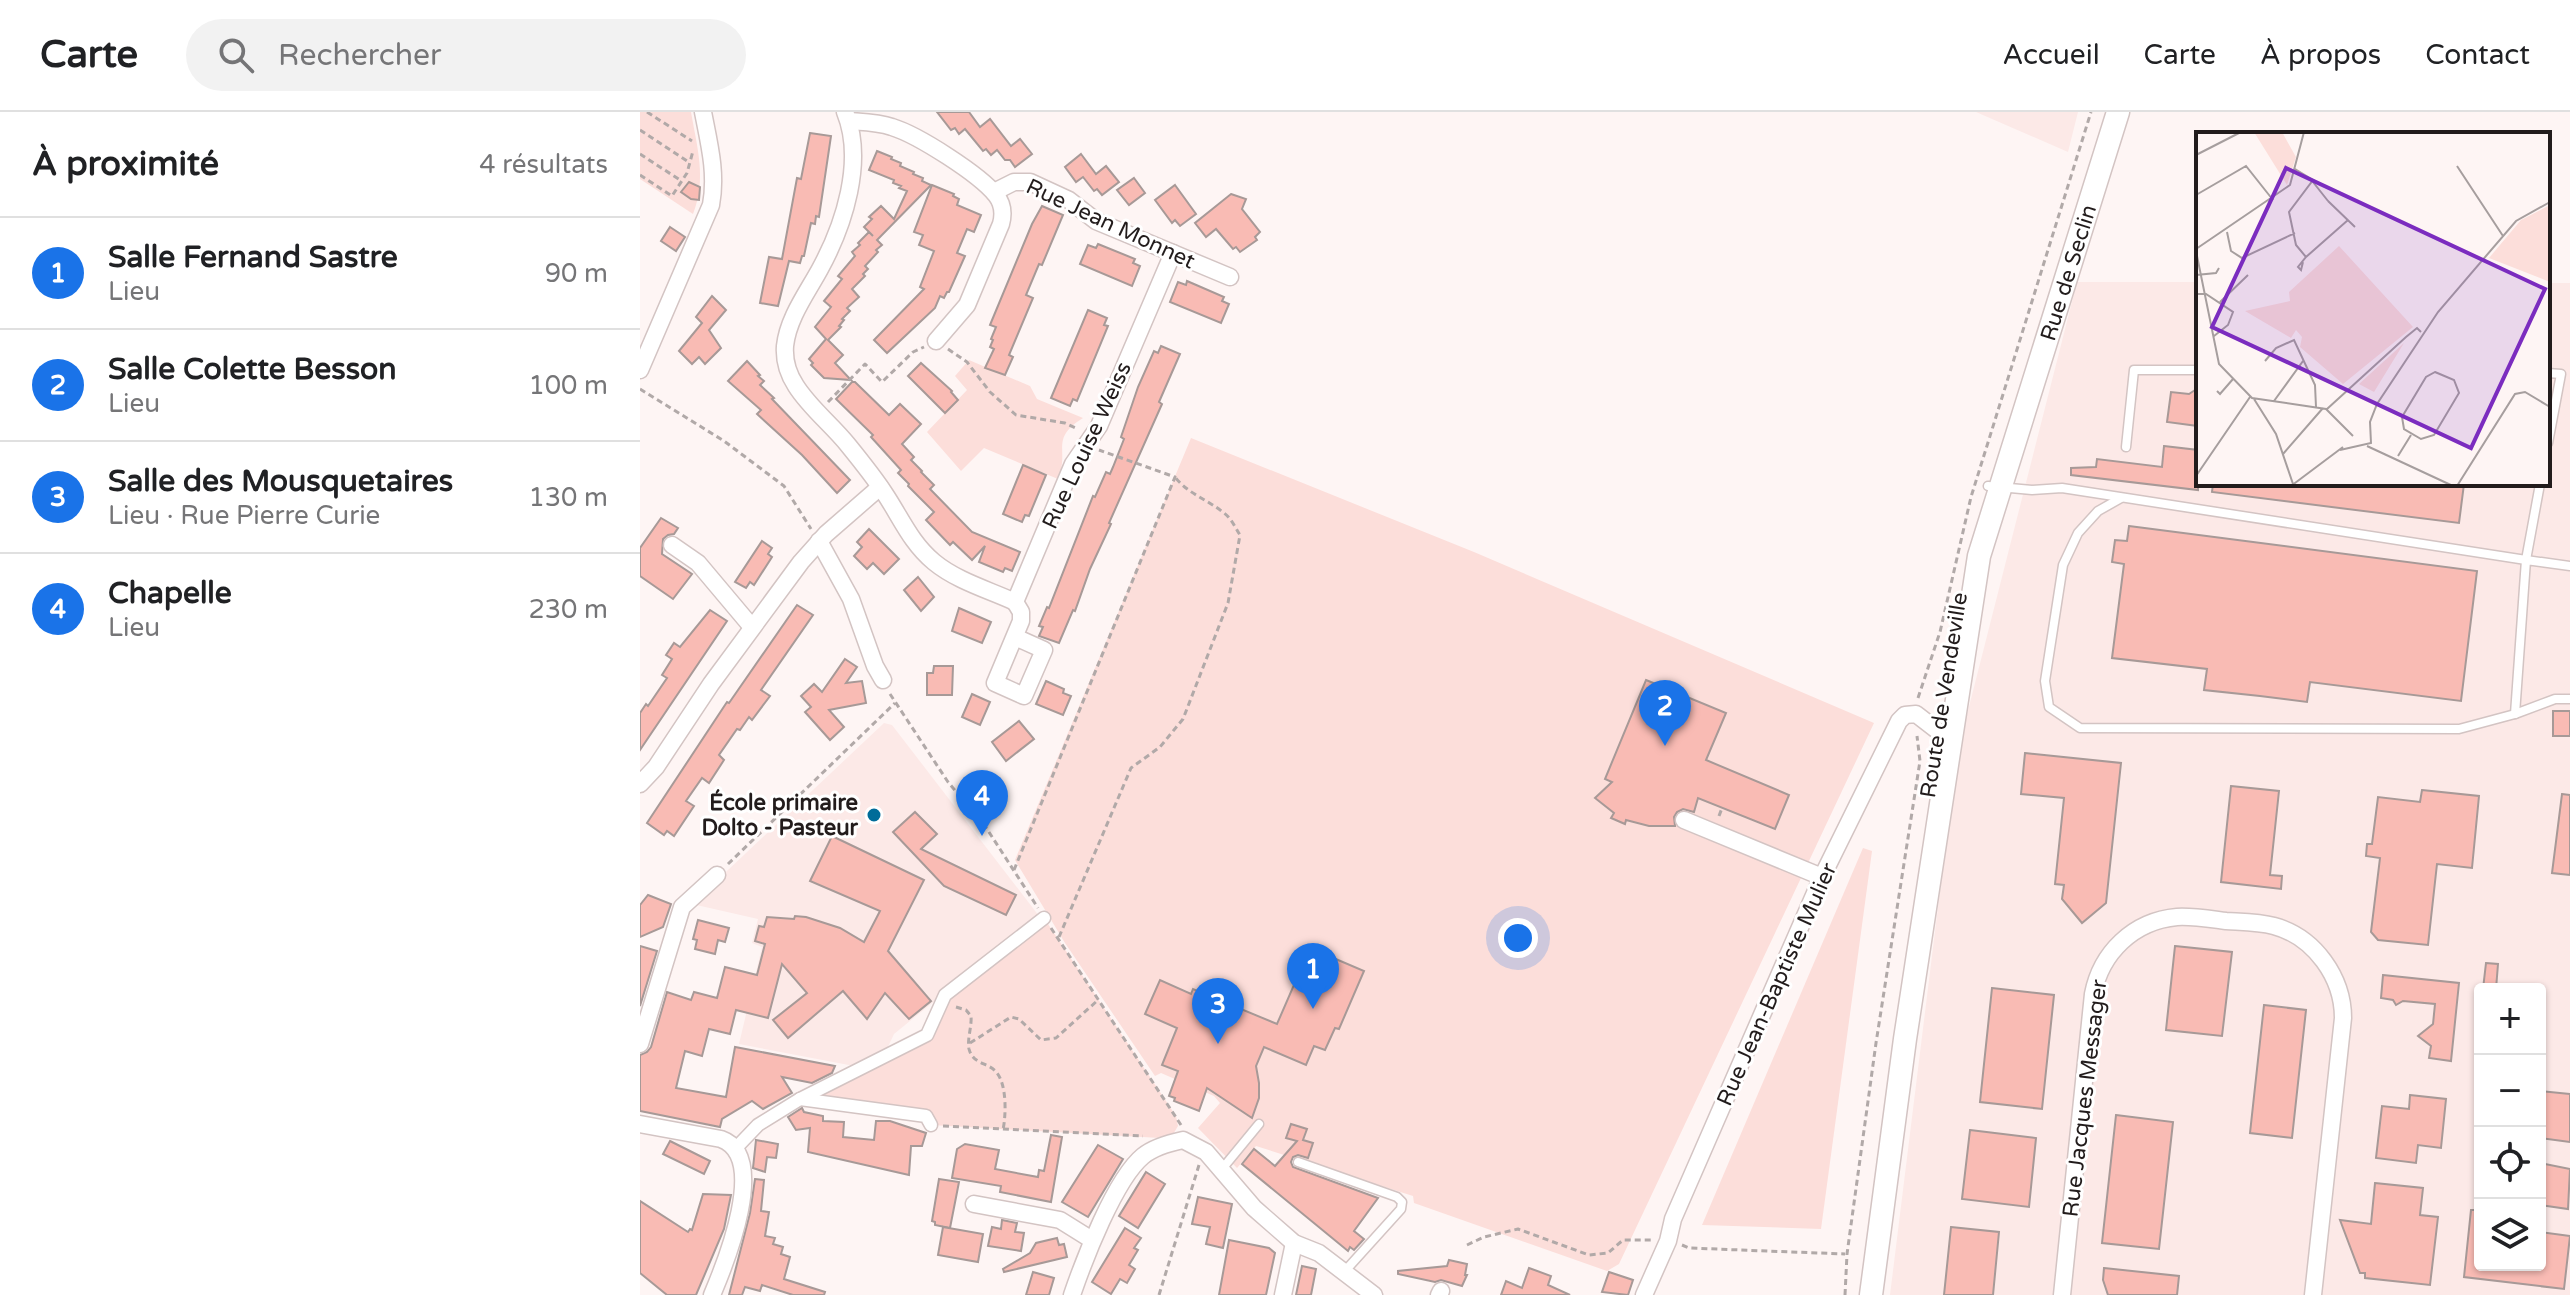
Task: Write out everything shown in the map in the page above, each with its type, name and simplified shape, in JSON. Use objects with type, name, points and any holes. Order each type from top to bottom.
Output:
[{"type":"main road","name":"Route de Vendeville","points":[[1871,1295],[1887,1158],[1979,556],[1995,487],[2105,112]]},
{"type":"main road","name":"Rue de Seclin","points":[[2019,432],[2118,112]]},
{"type":"main road","name":"Route de Vendeville","points":[[1858,1295],[1889,1050],[1964,569],[2019,432]]},
{"type":"street","points":[[640,370],[645,342],[711,205],[713,166],[703,112]]},
{"type":"street","points":[[936,341],[970,300],[1004,214],[994,192],[960,166],[904,131],[847,116],[852,164],[842,221],[793,319],[785,348],[790,377],[880,487],[916,544],[951,574],[1015,602]]},
{"type":"street","name":"Rue Jean Monnet","points":[[994,192],[1014,182],[1030,182],[1069,200],[1091,218],[1230,277]]},
{"type":"street","name":"Rue Louise Weiss","points":[[1015,637],[1022,617],[1015,602],[1073,464],[1088,440],[1173,253]]},
{"type":"street","points":[[640,784],[656,767],[751,626],[819,541],[880,487]]},
{"type":"street","points":[[819,541],[851,599],[883,680]]},
{"type":"street","points":[[672,545],[704,569],[751,626]]},
{"type":"street","name":"Rue Jean-Baptiste Mulier","points":[[1644,1295],[1668,1241],[1673,1219],[1822,877],[1900,718],[1916,714],[1938,731]]},
{"type":"street","points":[[1684,820],[1822,877]]},
{"type":"street","points":[[640,1044],[682,907],[717,875]]},
{"type":"street","name":"Rue Jacques Messager","points":[[2062,1295],[2093,994],[2098,972],[2117,946],[2134,931],[2176,917],[2253,923],[2283,929],[2315,950],[2336,981],[2343,1018],[2313,1295]]},
{"type":"street","points":[[736,1148],[758,1125],[800,1099],[927,1035],[945,995],[1044,918]]},
{"type":"street","points":[[800,1099],[926,1116],[931,1125]]},
{"type":"street","points":[[640,1124],[721,1139],[736,1148],[742,1161],[738,1219],[731,1248],[712,1295]]},
{"type":"street","points":[[1072,1295],[1092,1240],[1135,1164],[1146,1154],[1175,1142],[1203,1150],[1254,1208],[1294,1243],[1319,1253],[1374,1295]]},
{"type":"street","points":[[974,1204],[1060,1220],[1092,1240]]},
{"type":"street","points":[[1283,1295],[1294,1243]]},
{"type":"lane","points":[[2126,447],[2134,370],[2196,370]]},
{"type":"lane","points":[[2550,435],[2566,374]]},
{"type":"lane","points":[[2515,714],[2526,560],[2540,486]]},
{"type":"lane","points":[[1995,487],[2032,490],[2062,488],[2570,566]]},
{"type":"lane","points":[[2121,498],[2098,511],[2078,533],[2063,565],[2045,681],[2049,707],[2080,728],[2459,729],[2555,699],[2570,699]]},
{"type":"lane","points":[[1221,1170],[1259,1124]]},
{"type":"lane","points":[[1298,1162],[1397,1197],[1402,1202],[1401,1209],[1345,1271]]},
{"type":"path","points":[[647,112],[692,141]]},
{"type":"path","points":[[640,175],[672,196],[690,163],[693,149],[689,127]]},
{"type":"path","points":[[640,130],[690,163]]},
{"type":"path","points":[[640,154],[682,181]]},
{"type":"path","points":[[818,412],[865,364],[882,382],[913,352],[936,341],[967,362],[990,392],[1016,415],[1065,423],[1088,440],[1175,477],[1186,491],[1227,515],[1240,535],[1228,603],[1183,719],[1160,747],[1131,768],[1058,939]]},
{"type":"path","points":[[640,389],[724,441],[784,486],[819,541]]},
{"type":"path","points":[[1014,870],[1175,477]]},
{"type":"path","points":[[717,875],[895,703]]},
{"type":"path","points":[[970,1043],[1011,1017],[1019,1019],[1041,1040],[1056,1038],[1098,999]]},
{"type":"path","points":[[940,1004],[968,1012],[971,1025],[969,1048],[976,1060],[999,1075],[1004,1100],[1003,1130]]},
{"type":"path","points":[[931,1125],[1160,1138],[1175,1142]]},
{"type":"path","points":[[1159,1295],[1203,1150]]},
{"type":"shaded area","points":[[640,112],[691,112],[700,176],[693,214],[640,179]]},
{"type":"shaded area","points":[[1976,112],[2078,112],[2068,152]]},
{"type":"shaded area","points":[[2077,282],[2196,282],[2196,486],[2550,486],[2550,283],[2570,283],[2570,1295],[1890,1295],[1957,754]]},
{"type":"shaded area","points":[[969,360],[1030,386],[1037,399],[1083,418],[1066,432],[1063,439],[1058,479],[984,448],[961,471],[927,432],[967,390],[955,376]]},
{"type":"shaded area","points":[[1191,438],[1474,552],[1874,723],[1619,1264],[1607,1271],[1414,1203],[1413,1196],[1256,1146],[1237,1168],[1198,1128],[1220,1103],[1214,1096],[1161,1073],[1155,1076],[1065,943],[1015,860]]},
{"type":"shaded area","name":"École primaire Dolto - Pasteur","points":[[884,723],[892,725],[1039,916],[894,1034],[886,1051],[854,1066],[739,1044],[762,947],[752,943],[758,919],[692,904]]},
{"type":"shaded area","points":[[1863,848],[1872,851],[1821,1229],[1702,1225]]},
{"type":"shaded area","points":[[1044,918],[1176,1116],[1178,1126],[1172,1136],[1160,1138],[931,1125],[926,1116],[800,1099],[927,1035],[945,995]]},
{"type":"building","points":[[937,112],[969,112],[980,127],[990,119],[1011,146],[1020,139],[1032,154],[1015,167],[997,150],[991,155],[986,149],[983,151],[965,129],[959,134],[955,128],[951,130]]},
{"type":"building","points":[[810,133],[831,136],[819,217],[816,216],[815,224],[811,223],[800,263],[789,261],[778,306],[760,303],[769,257],[782,259],[797,178],[801,179]]},
{"type":"building","points":[[877,151],[892,157],[901,163],[900,166],[931,185],[877,240],[882,245],[865,266],[868,269],[863,274],[865,276],[852,289],[859,297],[847,308],[850,311],[842,319],[841,327],[828,340],[843,355],[835,363],[851,380],[824,378],[809,359],[826,339],[815,327],[831,307],[824,301],[842,279],[838,276],[855,256],[852,252],[860,245],[858,243],[869,232],[864,227],[872,219],[869,217],[881,206],[894,219],[907,191],[893,183],[894,180],[869,170]]},
{"type":"building","points":[[1081,154],[1096,174],[1106,166],[1119,182],[1102,195],[1097,189],[1094,191],[1083,177],[1076,182],[1065,167]]},
{"type":"building","points":[[1134,178],[1145,193],[1129,205],[1117,190]]},
{"type":"building","points":[[689,182],[700,187],[699,200],[681,192]]},
{"type":"building","points":[[932,185],[954,194],[959,199],[957,205],[981,215],[974,232],[967,229],[957,253],[965,256],[949,292],[944,298],[940,296],[935,308],[887,353],[874,340],[924,289],[920,287],[934,251],[919,245],[923,235],[914,232]]},
{"type":"building","points":[[1175,185],[1196,214],[1180,226],[1175,220],[1172,223],[1155,200]]},
{"type":"building","points":[[1231,194],[1246,199],[1242,209],[1260,232],[1255,237],[1257,240],[1240,252],[1236,247],[1233,249],[1216,229],[1206,237],[1195,223]]},
{"type":"building","points":[[1042,206],[1063,215],[1026,295],[1033,298],[1009,355],[1013,357],[1005,375],[985,368],[994,349],[990,347],[996,327],[990,325]]},
{"type":"building","points":[[670,227],[685,237],[676,251],[661,241]]},
{"type":"building","points":[[1098,244],[1135,259],[1133,263],[1140,266],[1132,286],[1080,264],[1088,245],[1096,248]]},
{"type":"building","points":[[1187,281],[1224,297],[1222,301],[1229,304],[1221,323],[1170,302],[1178,282],[1186,285]]},
{"type":"building","points":[[712,296],[726,310],[709,330],[721,348],[705,364],[699,357],[692,364],[679,351],[702,323],[696,317]]},
{"type":"building","points":[[1088,310],[1107,318],[1104,325],[1108,326],[1077,401],[1073,399],[1070,406],[1051,398]]},
{"type":"building","points":[[1161,346],[1180,354],[1075,611],[1059,643],[1039,636],[1043,627],[1039,626],[1093,496],[1106,472],[1110,474],[1113,467],[1138,387],[1154,351],[1158,353]]},
{"type":"building","points":[[747,361],[764,381],[760,385],[772,399],[850,480],[837,493],[802,455],[757,414],[761,410],[728,381]]},
{"type":"building","points":[[921,363],[958,400],[945,413],[908,376]]},
{"type":"building","points":[[852,382],[889,415],[900,404],[921,424],[902,444],[914,457],[911,460],[934,485],[930,489],[972,532],[1020,552],[1012,571],[1005,568],[1003,572],[979,562],[985,546],[972,560],[953,542],[950,545],[926,520],[934,512],[908,486],[898,473],[901,470],[871,437],[873,435],[836,399]]},
{"type":"building","points":[[2196,389],[2196,426],[2167,422],[2171,392],[2189,394]]},
{"type":"building","points":[[2164,446],[2196,450],[2198,490],[2071,475],[2071,468],[2096,467],[2097,459],[2162,467]]},
{"type":"building","points":[[1023,465],[1046,475],[1029,516],[1025,515],[1022,522],[1003,514]]},
{"type":"building","points":[[2213,486],[2464,486],[2459,523],[2212,492]]},
{"type":"building","points":[[661,518],[678,528],[674,534],[663,539],[662,554],[692,574],[673,599],[640,576],[640,548]]},
{"type":"building","points":[[2129,526],[2477,571],[2461,701],[2310,682],[2307,702],[2204,690],[2207,669],[2112,658],[2124,564],[2112,562],[2115,540],[2127,541]]},
{"type":"building","points":[[869,529],[899,559],[884,574],[873,563],[867,569],[854,556],[862,547],[857,542]]},
{"type":"building","points":[[762,541],[772,548],[768,554],[772,557],[754,585],[750,582],[746,588],[735,582]]},
{"type":"building","points":[[918,577],[934,597],[921,611],[904,590]]},
{"type":"building","points":[[797,605],[813,615],[761,690],[770,696],[752,720],[749,717],[740,730],[737,729],[719,755],[724,760],[709,783],[702,778],[686,801],[694,806],[674,836],[667,831],[664,835],[647,823],[727,702]]},
{"type":"building","points":[[959,608],[991,622],[982,643],[952,631]]},
{"type":"building","points":[[710,610],[727,621],[640,750],[640,713],[667,678],[662,675],[672,659],[666,655],[674,643],[680,647]]},
{"type":"building","points":[[845,659],[857,667],[846,683],[862,681],[866,703],[829,710],[844,727],[830,740],[805,712],[811,707],[801,696],[814,684],[822,692]]},
{"type":"building","points":[[934,666],[953,666],[952,695],[927,695],[927,673],[933,673]]},
{"type":"building","points":[[1646,680],[1726,713],[1706,760],[1789,795],[1775,829],[1698,798],[1694,812],[1683,809],[1677,812],[1675,826],[1649,826],[1626,820],[1625,824],[1611,818],[1614,813],[1595,798],[1612,782],[1605,779]]},
{"type":"building","points":[[1046,681],[1064,689],[1063,693],[1071,696],[1063,715],[1036,704]]},
{"type":"building","points":[[972,694],[990,702],[980,725],[962,717]]},
{"type":"building","points":[[2553,711],[2570,711],[2570,736],[2553,736]]},
{"type":"building","points":[[1019,721],[1034,739],[1006,761],[992,742]]},
{"type":"building","points":[[2025,753],[2121,763],[2106,903],[2082,923],[2062,899],[2064,885],[2055,884],[2064,798],[2021,794]]},
{"type":"building","points":[[2231,786],[2279,791],[2270,875],[2282,876],[2281,889],[2221,882]]},
{"type":"building","points":[[2422,790],[2479,796],[2472,868],[2437,864],[2428,945],[2378,940],[2371,932],[2380,858],[2366,856],[2367,844],[2372,844],[2378,797],[2420,802]]},
{"type":"building","points":[[2562,794],[2570,795],[2570,875],[2552,873]]},
{"type":"building","points":[[915,812],[937,834],[921,849],[1016,895],[1006,915],[944,886],[893,832]]},
{"type":"building","points":[[832,836],[924,880],[888,951],[931,1001],[909,1019],[885,993],[867,1019],[843,991],[788,1038],[773,1020],[807,993],[782,964],[768,1018],[736,1010],[730,1034],[709,1029],[702,1056],[685,1051],[676,1088],[726,1097],[735,1047],[835,1066],[832,1073],[812,1083],[782,1077],[792,1093],[763,1109],[752,1101],[722,1119],[720,1127],[640,1111],[640,1055],[651,1047],[667,992],[691,1000],[694,992],[717,998],[725,967],[757,975],[765,944],[755,941],[759,926],[764,927],[767,917],[806,917],[840,928],[864,942],[880,911],[810,881]]},
{"type":"building","points":[[648,895],[671,904],[663,927],[640,937],[640,905]]},
{"type":"building","points":[[698,920],[729,928],[725,942],[718,940],[715,954],[695,949],[697,940],[693,939]]},
{"type":"building","points":[[640,946],[657,951],[640,1006]]},
{"type":"building","points":[[2175,946],[2232,952],[2222,1036],[2166,1030]]},
{"type":"building","points":[[1310,948],[1364,971],[1339,1029],[1335,1028],[1325,1050],[1314,1046],[1306,1065],[1264,1047],[1256,1066],[1259,1098],[1252,1118],[1207,1088],[1199,1111],[1174,1101],[1175,1098],[1169,1096],[1178,1071],[1162,1065],[1177,1028],[1145,1014],[1160,980],[1191,994],[1193,989],[1277,1024]]},
{"type":"building","points":[[2486,963],[2498,964],[2496,983],[2484,983]]},
{"type":"building","points":[[2383,975],[2459,983],[2451,1061],[2429,1058],[2431,1046],[2418,1036],[2433,1024],[2435,1004],[2403,1001],[2396,1005],[2393,1000],[2381,998]]},
{"type":"building","points":[[1992,988],[2054,995],[2042,1109],[1980,1102]]},
{"type":"building","points":[[2264,1005],[2306,1010],[2292,1138],[2250,1133]]},
{"type":"building","points":[[2546,1092],[2570,1094],[2570,1142],[2546,1139]]},
{"type":"building","points":[[2410,1095],[2446,1099],[2441,1148],[2418,1145],[2416,1163],[2376,1158],[2382,1106],[2409,1109]]},
{"type":"building","points":[[802,1108],[804,1112],[823,1116],[823,1121],[844,1122],[843,1137],[874,1140],[876,1121],[890,1121],[926,1133],[922,1146],[911,1146],[909,1175],[808,1152],[810,1128],[796,1130],[788,1117]]},
{"type":"building","points":[[2116,1115],[2173,1122],[2159,1249],[2102,1243]]},
{"type":"building","points":[[1291,1124],[1307,1129],[1303,1140],[1313,1143],[1308,1158],[1293,1157],[1293,1167],[1378,1198],[1354,1231],[1364,1239],[1354,1250],[1350,1247],[1348,1251],[1242,1164],[1254,1149],[1275,1166],[1297,1141],[1286,1138]]},
{"type":"building","points":[[1970,1130],[2036,1138],[2029,1207],[1962,1199]]},
{"type":"building","points":[[1051,1135],[1062,1137],[1051,1202],[1000,1192],[1001,1186],[952,1178],[957,1149],[965,1144],[999,1150],[995,1169],[1038,1177],[1039,1170],[1044,1171]]},
{"type":"building","points":[[756,1140],[778,1144],[776,1158],[767,1157],[765,1172],[753,1168]]},
{"type":"building","points":[[670,1141],[710,1161],[704,1174],[663,1154]]},
{"type":"building","points":[[1098,1145],[1123,1159],[1088,1217],[1062,1202]]},
{"type":"building","points":[[2546,1164],[2570,1169],[2568,1209],[2546,1206]]},
{"type":"building","points":[[1146,1172],[1165,1184],[1138,1228],[1119,1216]]},
{"type":"building","points":[[755,1179],[764,1180],[761,1211],[769,1212],[765,1236],[775,1238],[773,1244],[783,1247],[781,1254],[790,1257],[784,1279],[825,1292],[824,1295],[793,1295],[762,1285],[760,1291],[745,1287],[742,1295],[729,1295],[750,1213]]},
{"type":"building","points":[[939,1179],[959,1182],[950,1228],[935,1225],[932,1221]]},
{"type":"building","points":[[2375,1183],[2423,1188],[2420,1215],[2438,1217],[2430,1285],[2365,1278],[2365,1273],[2360,1273],[2340,1220],[2371,1224]]},
{"type":"building","points":[[703,1194],[731,1195],[724,1229],[696,1295],[667,1295],[640,1273],[640,1201],[688,1232],[692,1230]]},
{"type":"building","points":[[1198,1197],[1232,1204],[1223,1248],[1206,1244],[1210,1227],[1192,1224]]},
{"type":"building","points":[[2471,1210],[2474,1210],[2474,1271],[2546,1271],[2546,1233],[2570,1236],[2564,1289],[2464,1277]]},
{"type":"building","points":[[1002,1220],[1017,1223],[1015,1232],[1024,1233],[1021,1251],[988,1246],[992,1227],[1001,1229]]},
{"type":"building","points":[[943,1227],[983,1234],[978,1262],[938,1255]]},
{"type":"building","points":[[1951,1227],[1999,1232],[1993,1295],[1944,1295]]},
{"type":"building","points":[[1125,1228],[1141,1238],[1129,1265],[1135,1269],[1127,1283],[1120,1279],[1111,1294],[1092,1282]]},
{"type":"building","points":[[1057,1238],[1059,1245],[1064,1244],[1067,1257],[1004,1272],[1003,1269],[1030,1253],[1036,1243]]},
{"type":"building","points":[[1229,1240],[1269,1248],[1275,1253],[1266,1295],[1219,1295]]},
{"type":"building","points":[[1449,1260],[1467,1264],[1467,1275],[1462,1286],[1398,1274],[1398,1271],[1447,1266]]},
{"type":"building","points":[[1302,1266],[1316,1269],[1311,1295],[1296,1295]]},
{"type":"building","points":[[1529,1268],[1551,1276],[1548,1285],[1570,1295],[1501,1295],[1506,1281],[1522,1288]]},
{"type":"building","points":[[2104,1268],[2179,1276],[2177,1295],[2108,1295],[2103,1280]]},
{"type":"building","points":[[1033,1272],[1054,1278],[1049,1295],[1026,1295]]},
{"type":"building","points":[[1609,1272],[1633,1280],[1628,1295],[1602,1292]]},
{"type":"place","name":"Salle Colette Besson","points":[[1665,746]]},
{"type":"place","name":"École primaire Dolto - Pasteur","points":[[874,815]]},
{"type":"place","name":"Chapelle","points":[[982,836]]},
{"type":"place","name":"Salle Fernand Sastre","points":[[1313,1009]]},
{"type":"place","name":"Salle des Mousquetaires","points":[[1218,1044]]}]
